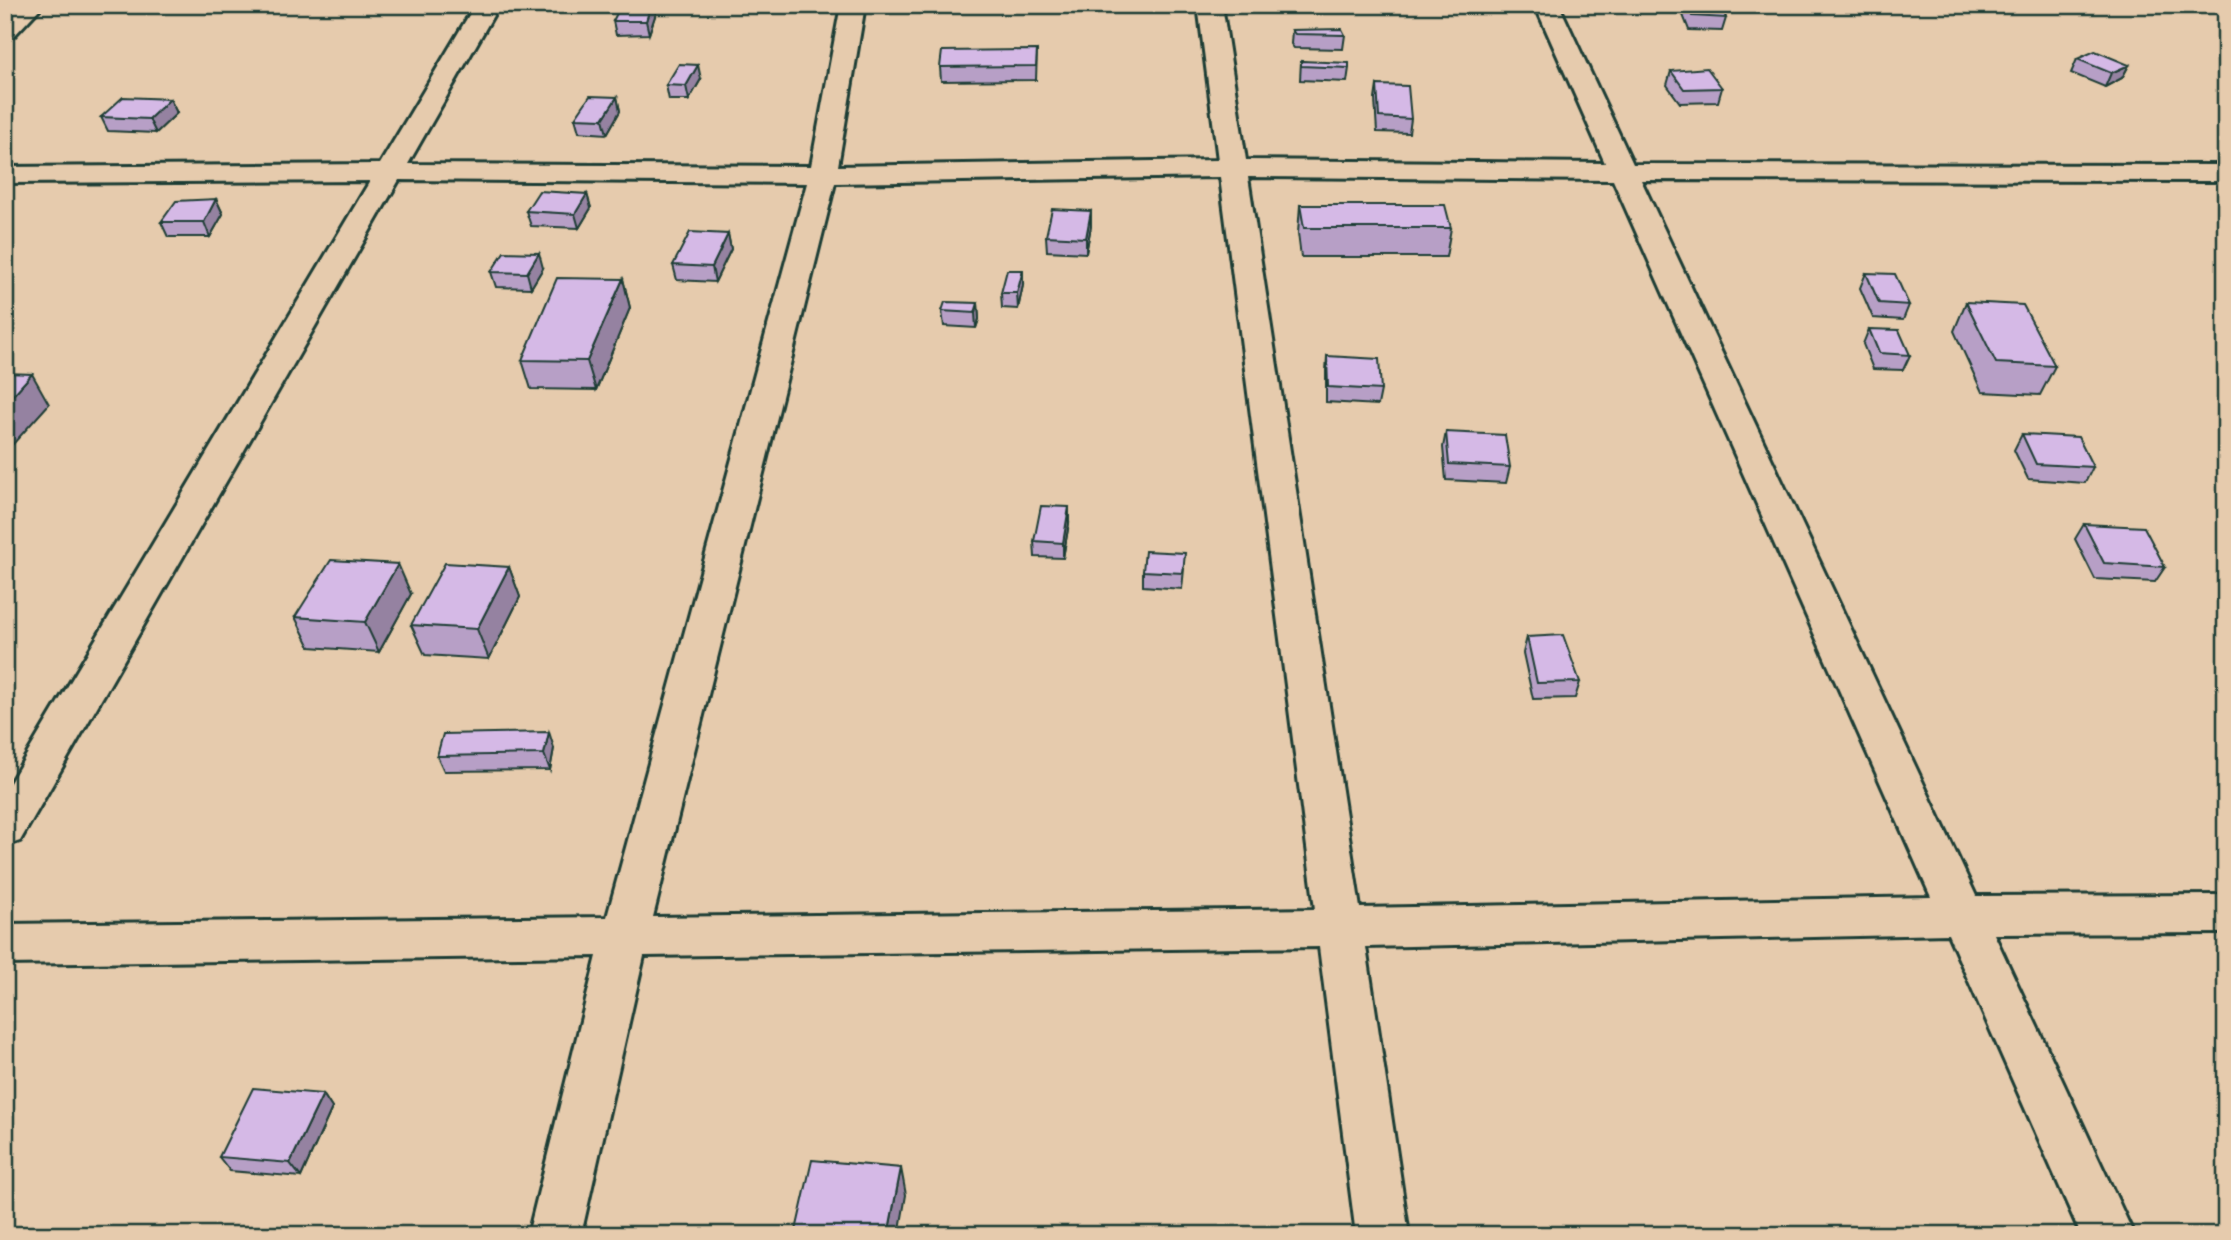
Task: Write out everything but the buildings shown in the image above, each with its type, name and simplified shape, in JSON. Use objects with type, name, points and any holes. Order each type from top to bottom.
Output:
[{"type":"street","points":[[5,31],[31,5]]},
{"type":"street","points":[[5,829],[487,5]]},
{"type":"street","points":[[554,1235],[625,937],[822,175],[853,5]]},
{"type":"street","points":[[1210,5],[1382,1235]]},
{"type":"street","points":[[1547,5],[2108,1235]]},
{"type":"street","points":[[5,175],[390,172],[822,175],[1234,168],[2226,173]]},
{"type":"street","points":[[5,944],[1339,928],[1962,915],[2226,915]]}]
